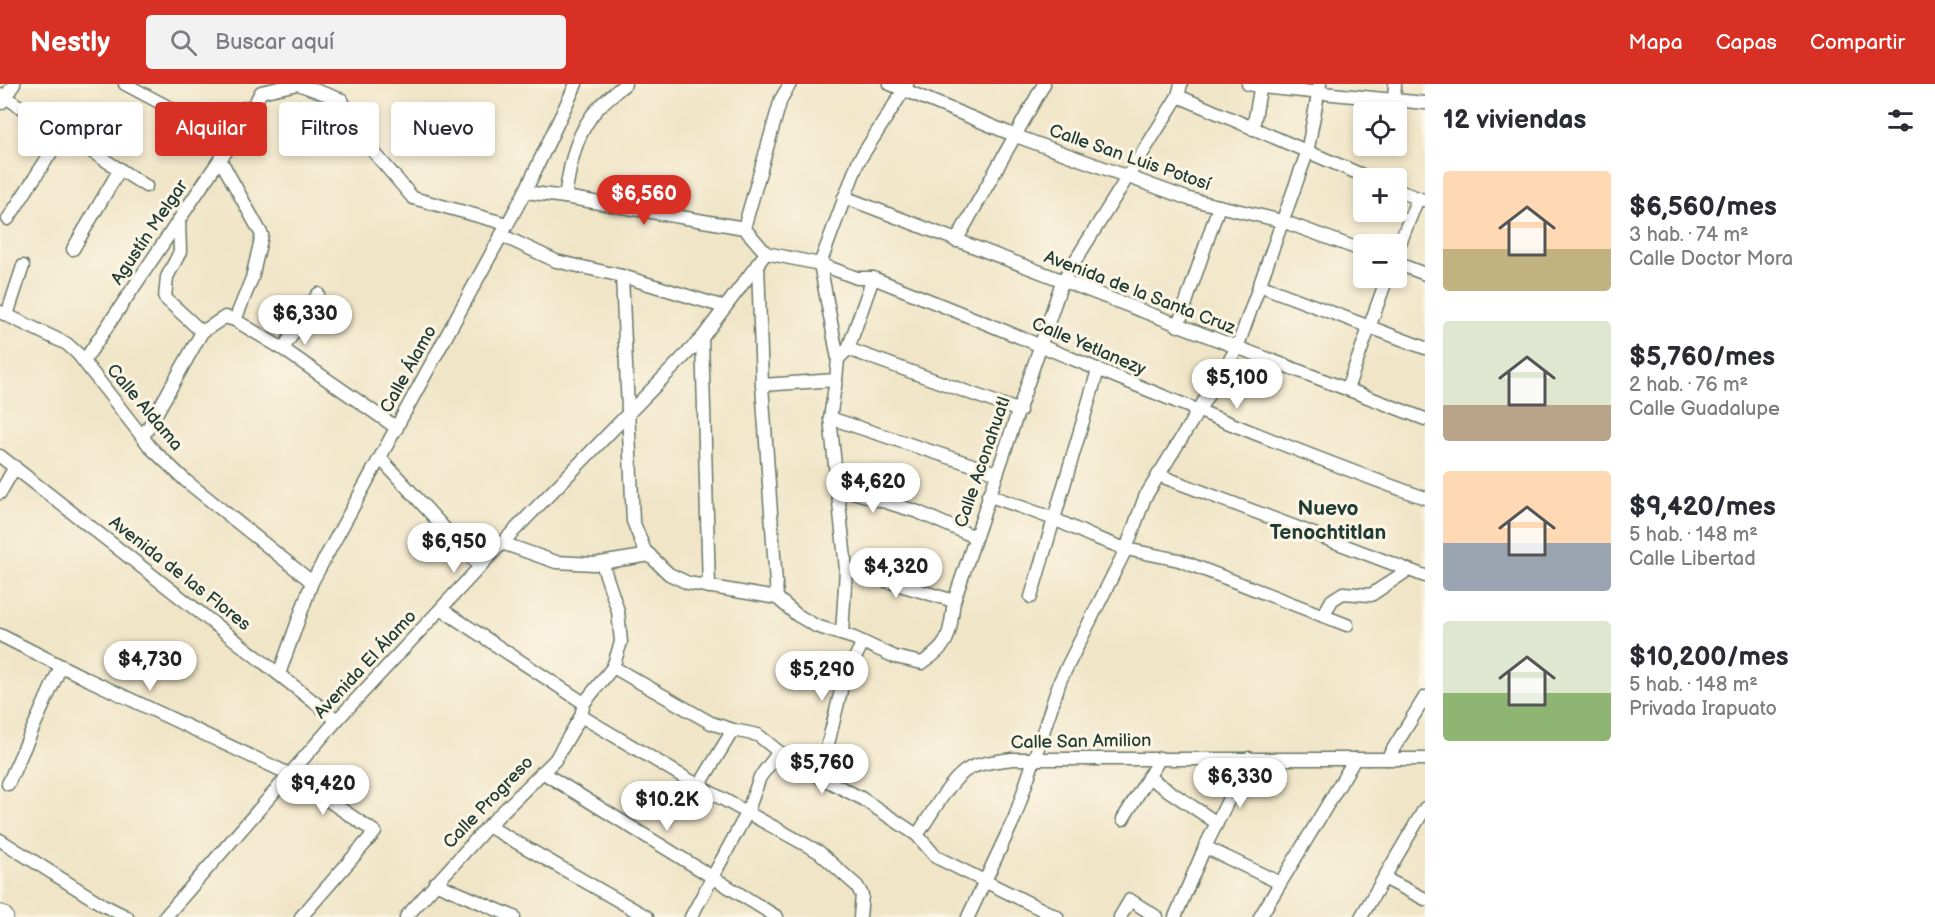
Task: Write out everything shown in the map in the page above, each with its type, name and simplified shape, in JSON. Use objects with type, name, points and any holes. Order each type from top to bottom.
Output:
[{"type":"street","points":[[14,84],[1,98],[18,108]]},
{"type":"street","points":[[125,84],[160,102]]},
{"type":"street","name":"Agustín Melgar","points":[[255,102],[261,92],[298,84],[342,100],[355,130],[413,198],[504,230]]},
{"type":"street","name":"Calle Álamo","points":[[279,674],[312,582],[525,192],[576,84]]},
{"type":"street","points":[[565,196],[571,162],[581,133],[598,107],[625,84]]},
{"type":"street","points":[[777,598],[762,385],[762,258],[744,228],[781,99],[790,84]]},
{"type":"street","name":"Calle San Luis Potosí","points":[[890,84],[906,87],[1016,136],[1189,199],[1282,221],[1353,247]]},
{"type":"street","points":[[956,240],[1044,84]]},
{"type":"street","points":[[1248,84],[1320,88],[1425,103]]},
{"type":"street","points":[[1394,100],[1395,84]]},
{"type":"street","points":[[1253,129],[1261,86]]},
{"type":"street","points":[[842,634],[846,569],[830,418],[838,359],[820,264],[858,162],[906,87]]},
{"type":"street","points":[[968,917],[1015,818],[1060,681],[1126,549],[1145,497],[1237,348],[1307,153],[1320,88]]},
{"type":"street","points":[[1179,90],[1253,129],[1353,172]]},
{"type":"street","name":"Calle Aconahuatl","points":[[863,642],[895,657],[922,663],[937,653],[949,638],[954,601],[1062,282],[1179,90]]},
{"type":"street","points":[[8,219],[49,156]]},
{"type":"street","points":[[98,156],[146,186]]},
{"type":"street","name":"Agustín Melgar","points":[[84,361],[222,156]]},
{"type":"street","points":[[143,437],[202,332],[230,318],[252,278],[262,235],[220,159]]},
{"type":"street","points":[[73,249],[120,169]]},
{"type":"street","points":[[525,192],[565,196],[744,228]]},
{"type":"street","name":"Avenida de la Santa Cruz","points":[[844,197],[1425,419]]},
{"type":"street","points":[[1405,234],[1421,199]]},
{"type":"street","points":[[1178,326],[1219,206]]},
{"type":"street","points":[[178,221],[180,252],[167,278],[165,298],[202,332]]},
{"type":"street","points":[[504,230],[556,261],[622,276],[724,307]]},
{"type":"street","points":[[157,254],[172,267]]},
{"type":"street","name":"Calle Yetlanezy","points":[[762,258],[820,264],[857,278],[873,278],[1040,344],[1197,410],[1425,498]]},
{"type":"street","name":"Avenida El Álamo","points":[[165,917],[337,720],[502,543],[702,338],[762,258]]},
{"type":"street","points":[[3,313],[23,266]]},
{"type":"street","points":[[1407,267],[1425,274]]},
{"type":"street","points":[[622,276],[633,521],[645,551],[669,574],[687,583],[777,598],[797,615],[816,626],[863,642],[843,682],[820,777]]},
{"type":"street","points":[[838,359],[848,350],[873,278]]},
{"type":"street","points":[[1259,285],[1425,348]]},
{"type":"street","points":[[1347,389],[1384,288]]},
{"type":"street","points":[[284,349],[318,294]]},
{"type":"street","name":"Calle Aldama","points":[[3,313],[67,344],[84,361],[151,448],[186,480],[312,582]]},
{"type":"street","points":[[230,318],[284,349],[397,428]]},
{"type":"street","points":[[702,338],[709,587]]},
{"type":"street","points":[[848,350],[1020,411]]},
{"type":"street","points":[[1031,597],[1098,370]]},
{"type":"street","points":[[762,385],[836,381]]},
{"type":"street","points":[[830,418],[997,473]]},
{"type":"street","name":"Avenida de las Flores","points":[[0,456],[337,720]]},
{"type":"street","points":[[380,458],[480,567]]},
{"type":"street","points":[[0,494],[15,467]]},
{"type":"street","points":[[1158,475],[1425,576]]},
{"type":"street","points":[[837,488],[918,512],[975,537]]},
{"type":"street","points":[[988,495],[1126,549],[1179,560],[1347,625]]},
{"type":"street","points":[[502,543],[556,562],[602,563],[650,555]]},
{"type":"street","points":[[602,563],[618,611],[621,642],[613,667],[711,723],[758,735],[779,752],[861,798],[917,835],[936,857],[1057,917]]},
{"type":"street","points":[[846,569],[954,601]]},
{"type":"street","points":[[1323,616],[1332,600],[1343,593],[1371,595],[1408,570]]},
{"type":"street","points":[[441,609],[583,710],[699,786],[819,852],[857,886],[862,895],[860,917]]},
{"type":"street","points":[[0,634],[288,774],[375,832],[301,917]]},
{"type":"street","points":[[8,784],[62,666]]},
{"type":"street","name":"Calle Progreso","points":[[406,917],[488,826],[555,760],[583,710],[613,667]]},
{"type":"street","points":[[1387,759],[1425,697]]},
{"type":"street","points":[[699,786],[733,730]]},
{"type":"street","points":[[691,917],[747,813],[760,777],[779,752]]},
{"type":"street","points":[[1123,819],[1160,758]]},
{"type":"street","points":[[1174,917],[1205,847],[1249,758]]},
{"type":"street","name":"Calle San Amilion","points":[[917,835],[956,778],[969,768],[984,763],[1012,759],[1425,759]]},
{"type":"street","points":[[1266,915],[1280,883],[1355,759]]},
{"type":"street","points":[[542,772],[777,917]]},
{"type":"street","points":[[1148,777],[1217,823]]},
{"type":"street","points":[[1361,917],[1425,808]]},
{"type":"street","points":[[488,826],[647,917]]},
{"type":"street","points":[[0,840],[103,905],[127,917]]},
{"type":"street","points":[[1205,847],[1280,883]]},
{"type":"street","points":[[1384,878],[1425,899]]},
{"type":"street","points":[[435,883],[514,917]]},
{"type":"street","points":[[1120,917],[1130,900],[1157,917]]},
{"type":"district","name":"Nuevo Tenochtitlan","points":[[1328,520]]}]
